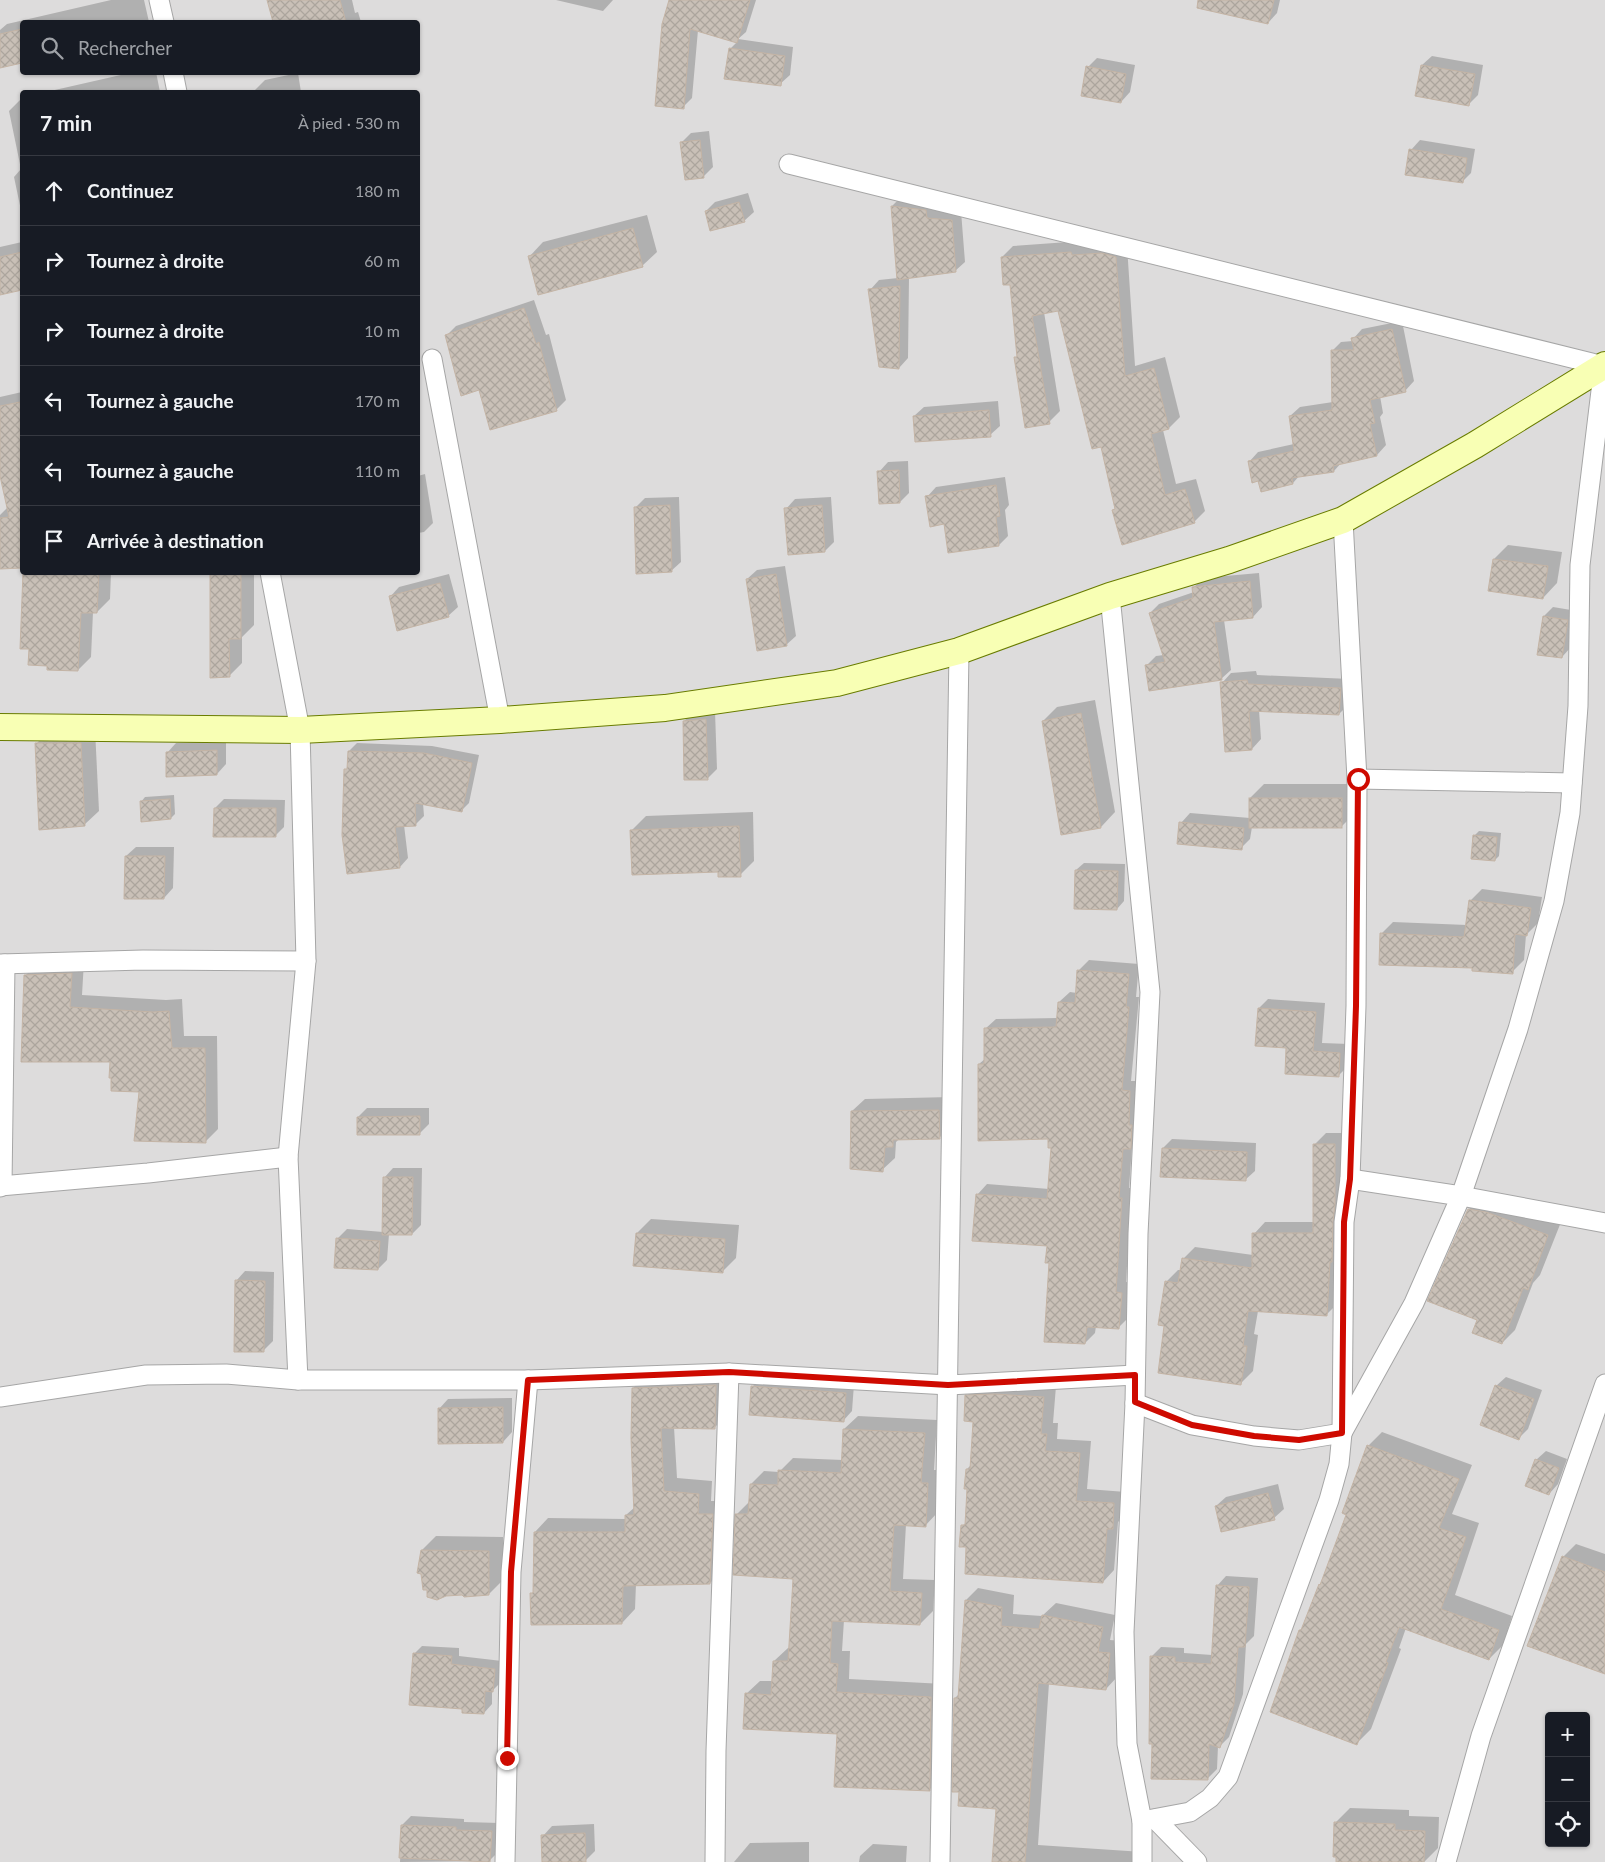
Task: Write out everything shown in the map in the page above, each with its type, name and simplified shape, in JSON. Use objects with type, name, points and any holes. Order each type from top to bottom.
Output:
[{"type":"street","points":[[159,0],[164,20]]},
{"type":"street","points":[[174,75],[177,90]]},
{"type":"street","points":[[789,164],[1604,366]]},
{"type":"street","points":[[432,359],[500,720]]},
{"type":"street","points":[[0,727],[300,730],[500,720],[665,708],[837,683],[959,651],[1110,596],[1229,560],[1343,520],[1475,445],[1604,366]]},
{"type":"street","points":[[1342,1433],[1414,1303],[1461,1196],[1518,1029],[1554,901],[1570,813],[1578,706],[1580,565],[1604,366]]},
{"type":"street","points":[[1149,1820],[1190,1812],[1210,1798],[1228,1778],[1328,1500],[1339,1464],[1342,1433],[1344,1222],[1350,1179],[1356,1006],[1358,779],[1343,520]]},
{"type":"street","points":[[271,575],[300,730],[306,961],[288,1157],[298,1380]]},
{"type":"street","points":[[1110,596],[1150,992],[1138,1234],[1135,1402],[1124,1632],[1127,1744],[1149,1820],[1142,1862]]},
{"type":"street","points":[[940,1862],[959,651]]},
{"type":"street","points":[[1358,779],[1572,782]]},
{"type":"street","points":[[288,1157],[148,1173],[1,1186],[3,964],[143,960],[306,961]]},
{"type":"street","points":[[1350,1179],[1461,1196],[1605,1223]]},
{"type":"street","points":[[0,1396],[146,1376],[226,1374],[298,1380],[528,1380],[729,1372],[948,1385],[1135,1375]]},
{"type":"street","points":[[715,1862],[716,1751],[729,1372]]},
{"type":"street","points":[[505,1862],[511,1572],[528,1380]]},
{"type":"street","points":[[1446,1862],[1481,1736],[1605,1384]]},
{"type":"street","points":[[1135,1402],[1192,1425],[1254,1436],[1299,1440],[1342,1433]]},
{"type":"street","points":[[1149,1820],[1197,1862]]},
{"type":"shaded area","points":[[0,0],[1605,0],[1605,1862],[0,1862]]},
{"type":"building","points":[[267,0],[340,0],[345,20],[272,20]]},
{"type":"building","points":[[669,0],[750,0],[737,43],[690,29],[684,109],[655,106],[662,24]]},
{"type":"building","points":[[1198,0],[1274,0],[1268,24],[1197,8]]},
{"type":"building","points":[[20,29],[20,63],[0,68],[0,34]]},
{"type":"building","points":[[729,48],[785,56],[781,86],[724,79]]},
{"type":"building","points":[[1421,65],[1475,74],[1469,106],[1415,96]]},
{"type":"building","points":[[1086,66],[1126,74],[1121,103],[1081,96]]},
{"type":"building","points":[[700,140],[704,178],[685,180],[680,142]]},
{"type":"building","points":[[1409,149],[1467,158],[1463,183],[1405,175]]},
{"type":"building","points":[[739,202],[745,222],[710,231],[705,211]]},
{"type":"building","points":[[891,206],[926,210],[927,218],[952,220],[956,272],[897,280]]},
{"type":"building","points":[[633,228],[643,267],[538,295],[528,256]]},
{"type":"building","points":[[20,252],[20,290],[0,295],[0,257]]},
{"type":"building","points":[[1071,252],[1072,255],[1102,253],[1116,257],[1125,376],[1154,368],[1169,429],[1151,434],[1165,495],[1185,489],[1195,523],[1122,545],[1112,510],[1115,509],[1101,447],[1092,449],[1058,311],[1032,316],[1050,424],[1025,428],[1014,357],[1017,357],[1010,285],[1003,285],[1001,257]]},
{"type":"building","points":[[900,286],[899,369],[879,367],[868,289]]},
{"type":"building","points":[[524,308],[536,344],[539,342],[557,411],[490,430],[479,390],[461,396],[445,335]]},
{"type":"building","points":[[1392,329],[1406,392],[1370,400],[1375,423],[1370,424],[1377,456],[1333,466],[1334,472],[1292,478],[1293,484],[1261,492],[1258,481],[1252,483],[1248,461],[1294,451],[1289,416],[1332,410],[1331,350],[1354,350],[1351,338]]},
{"type":"building","points":[[20,402],[20,568],[0,569],[0,518],[9,517],[0,476],[0,406]]},
{"type":"building","points":[[989,410],[991,437],[915,442],[913,416]]},
{"type":"building","points":[[899,470],[900,503],[879,504],[877,471]]},
{"type":"building","points":[[996,485],[1000,516],[996,517],[999,546],[948,553],[944,524],[930,527],[925,496]]},
{"type":"building","points":[[670,505],[672,572],[636,574],[634,507]]},
{"type":"building","points":[[822,505],[825,552],[788,555],[784,508]]},
{"type":"building","points":[[1493,559],[1548,566],[1543,599],[1488,591]]},
{"type":"building","points":[[776,574],[787,646],[757,651],[746,579]]},
{"type":"building","points":[[23,575],[99,575],[97,613],[81,613],[78,671],[47,670],[47,666],[28,665],[29,649],[20,649]]},
{"type":"building","points":[[210,575],[241,575],[241,639],[229,639],[230,677],[210,678]]},
{"type":"building","points":[[1250,581],[1253,618],[1214,622],[1222,680],[1149,691],[1145,665],[1165,662],[1149,613],[1193,598],[1192,587]]},
{"type":"building","points":[[440,583],[449,617],[397,631],[389,596]]},
{"type":"building","points":[[1543,616],[1568,620],[1562,658],[1537,655]]},
{"type":"building","points":[[1247,680],[1248,684],[1341,688],[1339,715],[1249,711],[1252,750],[1225,752],[1220,682]]},
{"type":"building","points":[[1081,713],[1101,828],[1061,835],[1042,721]]},
{"type":"building","points":[[706,719],[708,780],[684,780],[683,721]]},
{"type":"building","points":[[35,743],[81,743],[85,826],[39,830]]},
{"type":"building","points":[[217,750],[217,775],[166,777],[166,752]]},
{"type":"building","points":[[348,751],[424,753],[472,763],[462,812],[415,803],[416,826],[395,827],[400,868],[347,874],[342,835],[344,769],[347,769]]},
{"type":"building","points":[[1249,798],[1342,798],[1342,828],[1249,828]]},
{"type":"building","points":[[170,799],[171,819],[141,822],[140,801]]},
{"type":"building","points":[[214,808],[276,808],[276,837],[213,837]]},
{"type":"building","points":[[1179,822],[1244,828],[1242,850],[1177,844]]},
{"type":"building","points":[[739,826],[741,877],[718,877],[718,872],[632,875],[630,830]]},
{"type":"building","points":[[1473,835],[1497,837],[1495,861],[1471,859]]},
{"type":"building","points":[[125,856],[165,856],[164,899],[124,899]]},
{"type":"building","points":[[1075,870],[1118,871],[1117,910],[1074,909]]},
{"type":"building","points":[[1469,900],[1531,908],[1527,936],[1515,934],[1513,974],[1472,971],[1472,968],[1379,965],[1380,933],[1464,937]]},
{"type":"building","points":[[1077,970],[1129,974],[1126,1007],[1129,1007],[1122,1090],[1130,1091],[1129,1125],[1132,1125],[1131,1149],[1123,1149],[1119,1198],[1122,1198],[1116,1292],[1122,1293],[1119,1329],[1087,1327],[1085,1344],[1044,1342],[1049,1263],[1045,1263],[1047,1246],[972,1241],[976,1194],[1047,1199],[1051,1148],[1048,1148],[1048,1139],[978,1141],[978,1064],[984,1064],[984,1028],[1056,1027],[1058,1002],[1075,1003]]},
{"type":"building","points":[[72,973],[70,1007],[153,1012],[169,1011],[172,1048],[205,1048],[206,1143],[134,1141],[139,1092],[111,1091],[111,1078],[109,1078],[110,1062],[21,1062],[24,975]]},
{"type":"building","points":[[1258,1008],[1316,1012],[1313,1051],[1340,1053],[1339,1077],[1285,1074],[1286,1048],[1255,1046]]},
{"type":"building","points":[[939,1110],[940,1139],[893,1140],[893,1147],[885,1147],[883,1172],[850,1169],[851,1111]]},
{"type":"building","points":[[420,1116],[420,1135],[357,1135],[357,1117]]},
{"type":"building","points":[[1313,1144],[1335,1144],[1335,1205],[1327,1316],[1248,1311],[1243,1346],[1247,1346],[1241,1385],[1158,1373],[1164,1326],[1158,1325],[1165,1281],[1178,1283],[1182,1258],[1252,1268],[1252,1233],[1313,1233]]},
{"type":"building","points":[[1162,1148],[1247,1152],[1246,1181],[1160,1177]]},
{"type":"building","points":[[383,1177],[413,1177],[412,1235],[382,1235]]},
{"type":"building","points":[[1468,1209],[1486,1212],[1548,1235],[1528,1290],[1523,1288],[1502,1344],[1472,1333],[1477,1320],[1427,1301]]},
{"type":"building","points":[[636,1233],[725,1239],[723,1273],[633,1266]]},
{"type":"building","points":[[336,1238],[380,1241],[378,1270],[334,1268]]},
{"type":"building","points":[[235,1280],[265,1281],[264,1352],[234,1352]]},
{"type":"building","points":[[716,1385],[715,1429],[661,1428],[664,1491],[699,1494],[698,1514],[713,1514],[710,1584],[623,1586],[622,1624],[531,1625],[530,1593],[533,1593],[534,1532],[625,1532],[625,1515],[634,1515],[631,1438],[632,1388]]},
{"type":"building","points":[[1495,1385],[1534,1399],[1519,1440],[1480,1425]]},
{"type":"building","points":[[751,1386],[846,1393],[844,1422],[749,1415]]},
{"type":"building","points":[[994,1394],[1044,1397],[1041,1434],[1047,1434],[1045,1451],[1080,1453],[1076,1501],[1114,1503],[1113,1529],[1107,1529],[1103,1583],[965,1574],[966,1547],[959,1547],[961,1525],[965,1525],[967,1489],[964,1489],[966,1469],[970,1469],[973,1422],[964,1421],[965,1395]]},
{"type":"building","points":[[503,1407],[503,1443],[438,1444],[438,1408]]},
{"type":"building","points":[[843,1429],[925,1433],[921,1483],[928,1483],[926,1527],[894,1525],[890,1591],[922,1593],[920,1625],[832,1621],[830,1663],[838,1664],[836,1692],[931,1697],[930,1791],[834,1787],[837,1734],[743,1729],[745,1693],[771,1695],[773,1661],[788,1661],[793,1579],[733,1575],[735,1514],[748,1514],[750,1484],[778,1485],[778,1470],[841,1473]]},
{"type":"building","points":[[1367,1445],[1459,1479],[1439,1528],[1466,1537],[1441,1609],[1499,1630],[1489,1660],[1399,1627],[1386,1662],[1388,1663],[1357,1745],[1270,1712],[1299,1630],[1301,1630],[1320,1585],[1346,1515],[1342,1513]]},
{"type":"building","points":[[1535,1459],[1559,1468],[1549,1495],[1525,1486]]},
{"type":"building","points":[[1268,1493],[1275,1520],[1221,1532],[1215,1506]]},
{"type":"building","points":[[421,1550],[489,1551],[489,1595],[446,1596],[437,1600],[427,1597],[427,1590],[423,1590],[421,1574],[417,1573]]},
{"type":"building","points":[[1562,1556],[1605,1572],[1605,1674],[1527,1646]]},
{"type":"building","points":[[1216,1585],[1249,1587],[1245,1647],[1238,1647],[1234,1704],[1220,1748],[1209,1744],[1208,1780],[1151,1779],[1152,1744],[1149,1744],[1150,1656],[1175,1657],[1175,1662],[1211,1664]]},
{"type":"building","points":[[965,1600],[1002,1607],[1001,1626],[1039,1629],[1042,1615],[1103,1627],[1098,1652],[1110,1653],[1106,1690],[1038,1683],[1025,1862],[992,1862],[996,1809],[958,1806],[959,1792],[952,1792],[954,1698],[958,1698]]},
{"type":"building","points":[[413,1653],[452,1656],[451,1664],[495,1669],[493,1692],[485,1691],[484,1714],[462,1713],[462,1709],[409,1705]]},
{"type":"building","points":[[1334,1822],[1395,1824],[1395,1830],[1425,1831],[1424,1862],[1336,1862],[1336,1857],[1333,1857]]},
{"type":"building","points":[[401,1825],[456,1827],[456,1830],[492,1831],[490,1862],[399,1858]]},
{"type":"building","points":[[585,1833],[586,1862],[542,1862],[541,1835]]},
{"type":"route","points":[[507,1758],[511,1572],[528,1380],[729,1372],[948,1385],[1135,1375],[1135,1402],[1192,1425],[1254,1436],[1299,1440],[1342,1433],[1344,1222],[1350,1179],[1356,1006],[1358,779]]}]
